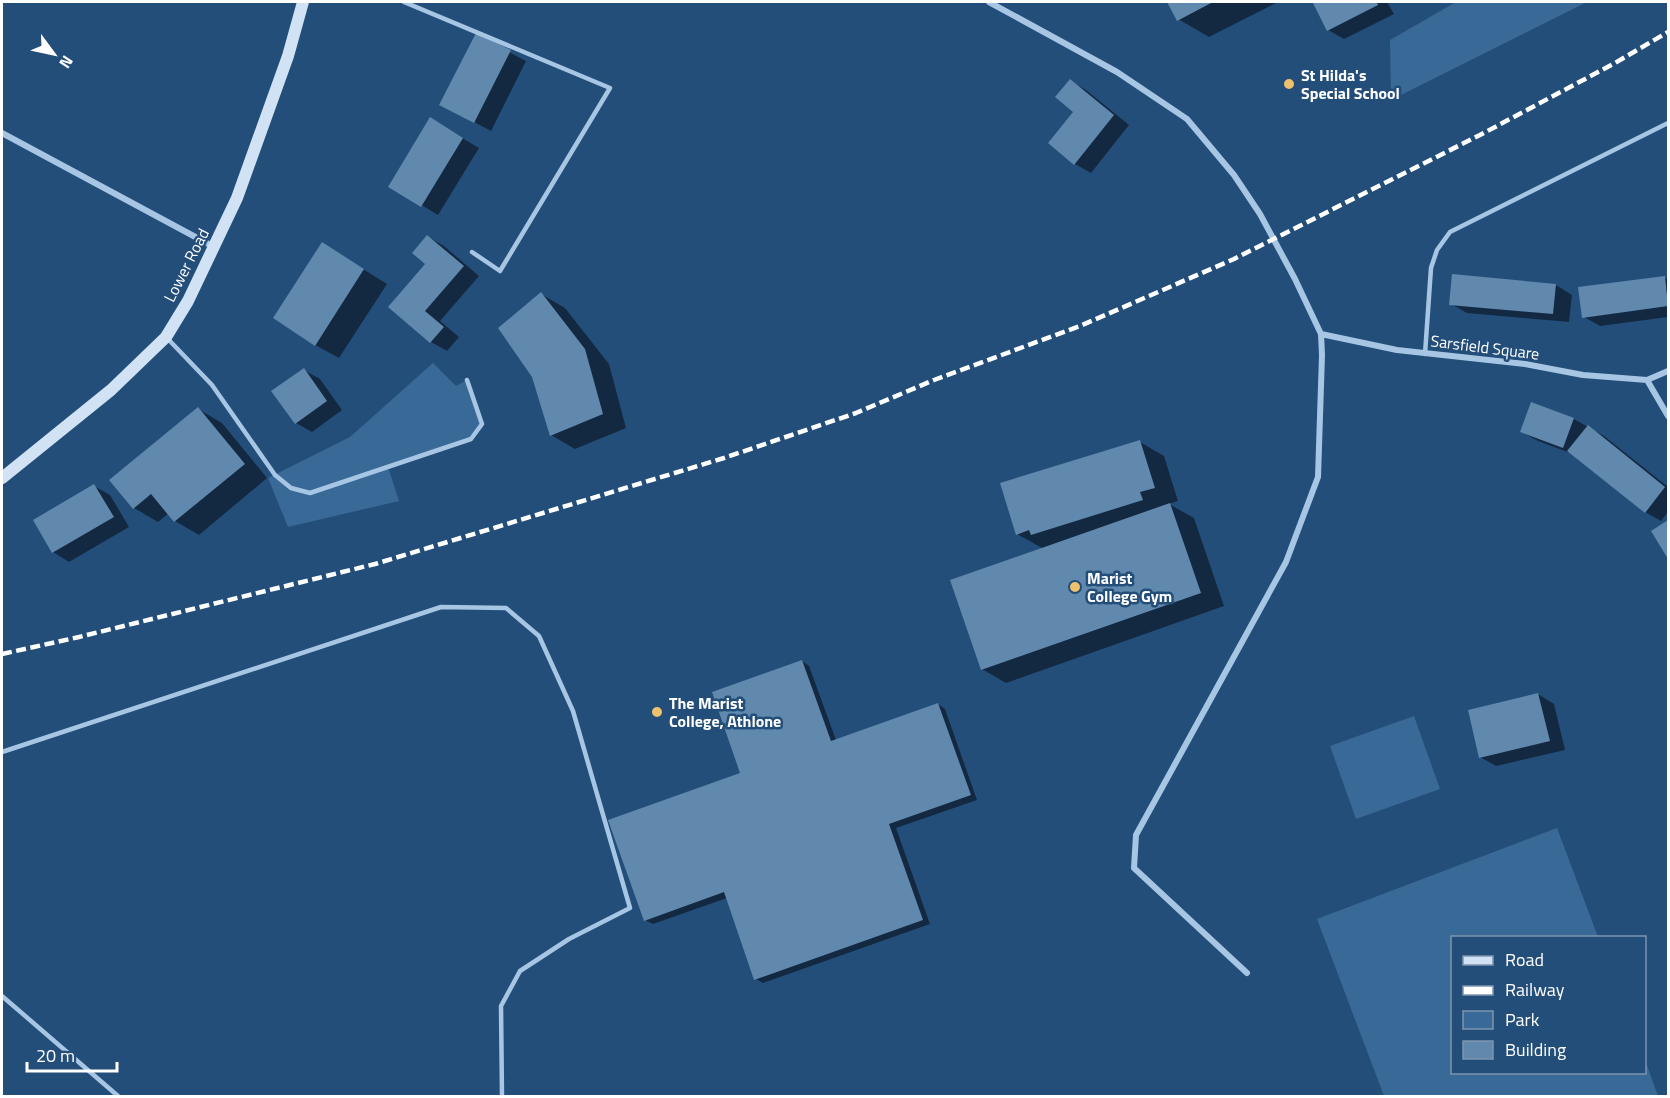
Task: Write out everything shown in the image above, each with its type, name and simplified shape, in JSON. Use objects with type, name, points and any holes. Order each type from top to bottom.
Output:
[{"type":"street","name":"Lower Road","points":[[2,478],[111,390],[166,337],[188,301],[237,198],[288,56],[303,2]]},
{"type":"street","points":[[989,2],[1117,72],[1187,119],[1234,175],[1260,214],[1321,334],[1318,477],[1287,562],[1136,835],[1134,868],[1247,973]]},
{"type":"street","points":[[2,133],[214,247]]},
{"type":"street","name":"Sarsfield Square","points":[[1321,334],[1386,348],[1525,364],[1583,375],[1647,380],[1668,371]]},
{"type":"street","points":[[1647,380],[1668,416]]},
{"type":"lane","points":[[404,2],[610,88],[500,271],[472,252]]},
{"type":"lane","points":[[1425,354],[1431,268],[1437,250],[1450,232],[1668,123]]},
{"type":"lane","points":[[166,337],[212,385],[275,475],[291,488],[310,493],[471,439],[482,424],[467,380]]},
{"type":"lane","points":[[2,752],[441,607],[506,608],[539,636],[573,711],[630,908],[569,939],[520,971],[501,1006],[502,1096]]},
{"type":"lane","points":[[2,996],[118,1096]]},
{"type":"green space","points":[[1456,2],[1587,2],[1391,100],[1390,40]]},
{"type":"green space","points":[[433,363],[456,386],[467,380],[482,424],[471,439],[388,467],[399,501],[288,527],[268,478],[350,437]]},
{"type":"green space","points":[[1414,716],[1440,789],[1356,819],[1330,746]]},
{"type":"green space","points":[[1557,828],[1598,936],[1451,936],[1451,1074],[1646,1074],[1646,1063],[1658,1096],[1384,1096],[1317,919]]},
{"type":"building","points":[[1167,2],[1213,2],[1177,21]]},
{"type":"building","points":[[1377,2],[1378,5],[1327,31],[1313,3]]},
{"type":"building","points":[[476,33],[511,50],[474,123],[439,105]]},
{"type":"building","points":[[1070,79],[1114,115],[1074,165],[1048,143],[1073,112],[1055,97]]},
{"type":"building","points":[[430,117],[463,138],[421,207],[388,187]]},
{"type":"building","points":[[427,235],[464,266],[425,311],[444,327],[430,343],[388,307],[425,264],[412,253]]},
{"type":"building","points":[[322,242],[364,269],[315,346],[273,318]]},
{"type":"building","points":[[1452,274],[1556,284],[1553,314],[1449,305]]},
{"type":"building","points":[[1665,276],[1668,306],[1582,318],[1578,287]]},
{"type":"building","points":[[541,292],[585,349],[603,414],[550,436],[532,377],[498,328]]},
{"type":"building","points":[[304,368],[327,401],[295,424],[271,391]]},
{"type":"building","points":[[1531,402],[1574,418],[1563,448],[1520,432]]},
{"type":"building","points":[[198,407],[245,464],[174,522],[151,494],[133,509],[109,480]]},
{"type":"building","points":[[1588,425],[1665,487],[1645,513],[1567,451]]},
{"type":"building","points":[[1140,440],[1155,488],[1140,492],[1143,500],[1031,535],[1029,530],[1016,535],[1000,483]]},
{"type":"building","points":[[94,484],[114,517],[52,553],[33,520]]},
{"type":"building","name":"Marist College Gym","points":[[1170,503],[1201,593],[981,670],[950,580]]},
{"type":"building","points":[[1668,520],[1668,559],[1651,531]]},
{"type":"building","points":[[802,660],[831,741],[938,703],[971,795],[889,824],[923,920],[754,980],[724,892],[644,921],[608,820],[740,773],[712,692]]},
{"type":"building","points":[[1538,693],[1550,741],[1479,758],[1468,710]]},
{"type":"railway","points":[[2,654],[375,564],[724,458],[856,413],[934,380],[1080,326],[1234,259],[1480,135],[1668,32]]},
{"type":"place","name":"St Hilda's Special School","points":[[1289,84]]},
{"type":"place","name":"Marist College Gym","points":[[1075,587]]},
{"type":"place","name":"The Marist College, Athlone","points":[[657,712]]}]
